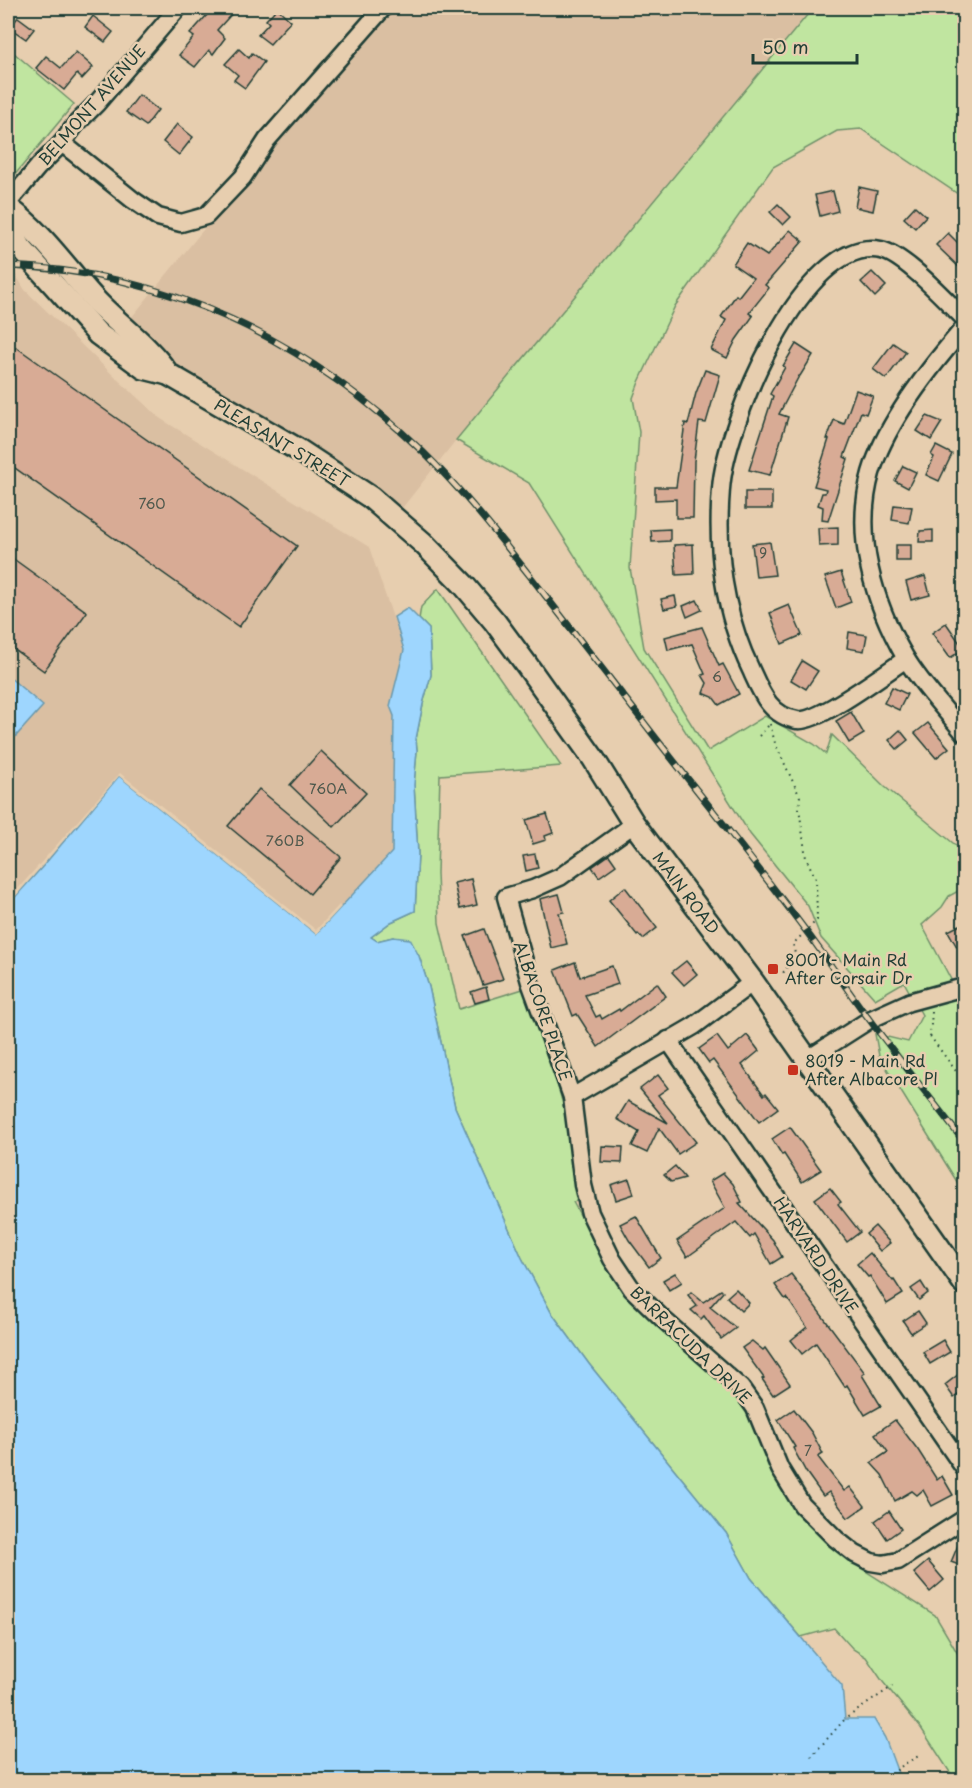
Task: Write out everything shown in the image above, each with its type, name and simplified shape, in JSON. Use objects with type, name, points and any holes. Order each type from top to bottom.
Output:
[{"type":"main road","name":"PLEASANT STREET","points":[[8,208],[26,221],[80,285],[107,312],[156,356],[168,375]]},
{"type":"main road","name":"PLEASANT STREET","points":[[8,227],[21,248],[98,334],[144,368],[168,375],[297,450],[370,498],[392,516]]},
{"type":"main road","name":"MAIN ROAD","points":[[392,516],[423,543],[463,584],[495,622],[593,758],[634,824],[753,982],[964,1283]]},
{"type":"street","name":"BELMONT AVENUE","points":[[8,203],[178,8]]},
{"type":"street","points":[[62,142],[133,200],[158,217],[181,223],[206,216],[243,177],[267,140],[383,8]]},
{"type":"street","points":[[906,658],[830,710],[814,718],[798,721],[774,719],[745,657],[730,612],[722,569],[721,485],[734,430],[747,393],[783,323],[808,288],[838,259],[853,252],[875,249],[896,256],[964,318]]},
{"type":"street","points":[[964,328],[922,382],[894,424],[871,475],[866,517],[866,546],[877,598],[906,658],[964,733]]},
{"type":"street","name":"ALBACORE PLACE","points":[[634,824],[561,877],[506,897],[530,982],[572,1096],[694,1026],[753,982]]},
{"type":"street","points":[[808,1059],[869,1020],[909,1002],[964,987]]},
{"type":"street","name":"HARVARD DRIVE","points":[[668,1040],[964,1468]]},
{"type":"street","name":"BARRACUDA DRIVE","points":[[572,1096],[583,1185],[590,1213],[612,1259],[632,1288],[656,1312],[741,1388],[755,1408],[780,1469],[802,1505],[836,1539],[855,1554],[871,1562],[883,1564],[898,1561],[964,1519]]},
{"type":"path","points":[[759,736],[774,719]]},
{"type":"path","points":[[774,719],[775,743],[800,797],[799,808],[806,858],[816,879],[817,910],[817,920],[793,944],[795,954],[784,972],[778,970]]},
{"type":"path","points":[[941,993],[932,1013],[930,1036],[964,1082]]},
{"type":"path","points":[[812,1756],[845,1719],[892,1686]]},
{"type":"path","points":[[889,1780],[892,1774],[908,1760],[921,1755]]},
{"type":"shaded area","points":[[385,8],[813,8],[391,522],[122,329]]},
{"type":"shaded area","points":[[8,262],[25,290],[161,419],[369,547],[404,650],[390,706],[394,716],[392,852],[316,934],[119,776],[8,905],[8,745],[42,706],[8,676]]},
{"type":"green space","points":[[813,8],[964,8],[964,198],[861,129],[837,131],[773,167],[675,306],[633,398],[639,432],[630,568],[644,648],[708,751],[765,716],[814,744],[826,754],[832,735],[885,787],[964,852],[964,888],[949,896],[942,907],[922,925],[955,987],[964,996],[964,1193],[879,1056],[875,1034],[908,1042],[922,1015],[904,982],[875,999],[821,938],[808,906],[750,834],[529,483],[456,440]]},
{"type":"green space","points":[[14,53],[74,104],[8,183],[8,60]]},
{"type":"green space","points":[[438,589],[561,766],[440,775],[437,873],[439,923],[459,1009],[523,989],[546,1044],[564,1108],[580,1200],[573,1202],[614,1277],[653,1322],[721,1378],[746,1412],[769,1461],[843,1554],[859,1567],[935,1615],[964,1664],[964,1780],[955,1780],[921,1728],[883,1682],[866,1657],[853,1649],[834,1628],[801,1637],[751,1578],[726,1533],[589,1364],[551,1312],[522,1258],[455,1107],[429,987],[419,956],[393,937],[377,941],[371,937],[391,922],[415,911],[418,854],[414,785],[416,739],[431,675],[429,629],[419,619],[421,607]]},
{"type":"water","points":[[408,608],[429,629],[431,675],[416,739],[414,785],[418,854],[415,911],[391,922],[371,937],[377,941],[393,937],[410,939],[419,956],[429,987],[455,1107],[522,1258],[551,1312],[589,1364],[726,1533],[751,1578],[842,1686],[845,1719],[874,1719],[885,1738],[898,1773],[893,1775],[904,1780],[8,1780],[8,905],[119,776],[316,934],[392,852],[394,716],[390,706],[404,650],[394,617]]},
{"type":"water","points":[[8,676],[43,706],[8,745]]},
{"type":"pier","points":[[120,773],[316,930],[339,905],[341,907],[316,934],[119,776],[8,905],[8,900]]},
{"type":"building","points":[[210,8],[237,8],[217,30],[225,38],[213,54],[209,50],[195,67],[179,55],[194,37],[190,34],[207,15],[205,13]]},
{"type":"building","points":[[277,8],[291,21],[270,44],[258,35],[269,23],[266,20]]},
{"type":"building","points":[[93,16],[113,32],[105,42],[85,27]]},
{"type":"building","points":[[18,17],[34,29],[26,39],[10,28]]},
{"type":"building","points":[[239,49],[249,58],[252,53],[264,62],[245,88],[234,80],[238,75],[225,64]]},
{"type":"building","points":[[76,52],[93,67],[82,79],[77,74],[64,90],[36,68],[46,56],[61,68]]},
{"type":"building","points":[[139,95],[158,110],[146,126],[126,112]]},
{"type":"building","points":[[177,124],[193,137],[179,155],[163,142]]},
{"type":"building","points":[[859,187],[877,191],[873,211],[855,207]]},
{"type":"building","points":[[833,191],[838,211],[820,216],[815,195]]},
{"type":"building","points":[[778,204],[791,217],[783,225],[770,212]]},
{"type":"building","points":[[915,206],[926,216],[915,228],[904,218]]},
{"type":"building","points":[[790,230],[803,241],[765,285],[769,288],[749,313],[753,316],[736,340],[727,358],[711,350],[726,320],[721,317],[736,295],[738,297],[753,278],[733,264],[747,243],[767,256]]},
{"type":"building","points":[[948,233],[964,249],[964,272],[936,245]]},
{"type":"building","points":[[872,272],[886,286],[875,297],[861,282]]},
{"type":"building","points":[[893,343],[906,352],[886,379],[873,369]]},
{"type":"building","points":[[796,344],[813,355],[779,414],[788,417],[770,475],[749,470],[773,396],[770,394]]},
{"type":"building","points":[[16,347],[297,546],[239,627],[8,463],[8,359]]},
{"type":"building","points":[[705,370],[720,375],[706,423],[699,422],[694,461],[693,518],[676,518],[676,499],[655,500],[655,487],[676,487],[685,423],[688,424]]},
{"type":"building","points":[[856,390],[873,396],[866,414],[861,412],[844,457],[848,459],[828,521],[822,520],[823,507],[818,505],[826,489],[814,486],[834,420],[844,424]]},
{"type":"building","points":[[927,416],[942,422],[931,440],[917,431]]},
{"type":"building","points":[[936,446],[952,454],[939,481],[926,475]]},
{"type":"building","points":[[903,466],[916,472],[908,488],[895,481]]},
{"type":"building","points":[[745,492],[772,492],[772,509],[745,509]]},
{"type":"building","points":[[894,505],[912,507],[909,523],[892,520]]},
{"type":"building","points":[[838,527],[838,545],[819,546],[818,528]]},
{"type":"building","points":[[670,529],[670,541],[652,542],[651,530]]},
{"type":"building","points":[[933,530],[933,542],[919,542],[920,531]]},
{"type":"building","points":[[770,542],[775,575],[756,577],[752,544]]},
{"type":"building","points":[[693,544],[694,574],[676,575],[674,545]]},
{"type":"building","points":[[896,545],[911,545],[911,561],[896,561]]},
{"type":"building","points":[[8,555],[87,612],[44,671],[8,645]]},
{"type":"building","points":[[841,572],[851,602],[836,608],[825,577]]},
{"type":"building","points":[[925,576],[930,595],[911,600],[906,582]]},
{"type":"building","points":[[675,596],[677,606],[664,609],[661,599]]},
{"type":"building","points":[[697,600],[702,610],[687,617],[683,606]]},
{"type":"building","points":[[789,605],[802,635],[782,644],[770,613]]},
{"type":"building","points":[[946,623],[964,649],[950,658],[932,633]]},
{"type":"building","points":[[702,627],[719,666],[723,664],[739,694],[719,705],[713,697],[703,693],[707,683],[702,675],[705,674],[692,644],[668,650],[665,637]]},
{"type":"building","points":[[849,632],[867,635],[864,651],[847,648]]},
{"type":"building","points":[[802,661],[818,671],[806,689],[791,680]]},
{"type":"building","points":[[892,687],[907,694],[899,710],[884,703]]},
{"type":"building","points":[[851,712],[864,734],[849,743],[836,721]]},
{"type":"building","points":[[928,723],[949,748],[936,758],[915,733]]},
{"type":"building","points":[[900,730],[908,740],[897,749],[889,740]]},
{"type":"building","points":[[321,751],[366,793],[334,827],[290,785]]},
{"type":"building","points":[[259,789],[341,857],[310,894],[228,826]]},
{"type":"building","points":[[547,814],[553,833],[545,836],[546,840],[533,844],[526,820]]},
{"type":"building","points":[[535,854],[538,868],[526,871],[523,856]]},
{"type":"building","points":[[609,855],[616,865],[599,877],[592,867]]},
{"type":"building","points":[[471,879],[477,905],[460,909],[454,883]]},
{"type":"building","points":[[625,887],[657,928],[643,939],[637,935],[609,900]]},
{"type":"building","points":[[559,894],[564,912],[559,913],[567,944],[551,948],[540,899]]},
{"type":"building","points":[[964,923],[964,942],[957,947],[948,931]]},
{"type":"building","points":[[484,929],[503,979],[483,985],[465,936]]},
{"type":"building","points":[[686,961],[697,974],[684,985],[672,972]]},
{"type":"building","points":[[575,962],[580,977],[612,966],[618,984],[585,995],[596,1017],[600,1015],[602,1019],[619,1009],[620,1011],[657,983],[666,996],[598,1047],[577,1014],[573,1016],[555,970]]},
{"type":"building","points":[[486,987],[489,999],[475,1003],[471,992]]},
{"type":"building","points":[[747,1035],[759,1051],[742,1065],[764,1095],[766,1093],[778,1108],[759,1122],[713,1060],[709,1063],[699,1049],[717,1036],[728,1051]]},
{"type":"building","points":[[658,1075],[668,1088],[658,1095],[696,1142],[678,1154],[659,1128],[647,1153],[632,1146],[639,1132],[617,1119],[628,1101],[668,1123],[640,1089]]},
{"type":"building","points":[[790,1127],[821,1170],[802,1182],[772,1139]]},
{"type":"building","points":[[602,1146],[623,1147],[622,1163],[601,1162]]},
{"type":"building","points":[[675,1166],[685,1178],[671,1182],[664,1175]]},
{"type":"building","points":[[723,1173],[733,1184],[742,1202],[739,1203],[773,1240],[782,1257],[771,1264],[754,1234],[750,1238],[736,1222],[687,1257],[677,1241],[725,1208],[710,1181]]},
{"type":"building","points":[[629,1179],[634,1194],[616,1200],[611,1185]]},
{"type":"building","points":[[830,1188],[841,1202],[838,1204],[860,1232],[847,1242],[815,1199]]},
{"type":"building","points":[[636,1216],[661,1258],[649,1267],[620,1224]]},
{"type":"building","points":[[875,1226],[890,1243],[880,1251],[866,1234]]},
{"type":"building","points":[[870,1253],[903,1294],[887,1304],[870,1276],[868,1277],[857,1264]]},
{"type":"building","points":[[675,1273],[682,1282],[669,1290],[663,1280]]},
{"type":"building","points":[[791,1274],[865,1373],[862,1375],[881,1406],[865,1415],[847,1385],[845,1387],[816,1343],[802,1354],[791,1340],[807,1327],[775,1285]]},
{"type":"building","points":[[921,1282],[928,1293],[919,1300],[911,1289]]},
{"type":"building","points":[[736,1289],[749,1303],[741,1311],[727,1297]]},
{"type":"building","points":[[721,1290],[723,1292],[710,1307],[736,1328],[721,1339],[704,1316],[701,1319],[691,1310],[697,1306],[688,1295],[691,1292],[703,1302]]},
{"type":"building","points":[[918,1311],[926,1323],[911,1333],[903,1321]]},
{"type":"building","points":[[943,1340],[950,1352],[930,1364],[923,1352]]},
{"type":"building","points":[[752,1341],[763,1350],[765,1348],[790,1384],[773,1395],[762,1379],[764,1378],[742,1348]]},
{"type":"building","points":[[964,1370],[964,1390],[954,1398],[945,1385]]},
{"type":"building","points":[[794,1409],[812,1433],[823,1454],[818,1457],[844,1491],[850,1487],[865,1506],[848,1518],[829,1492],[823,1496],[806,1472],[793,1448],[795,1447],[778,1420]]},
{"type":"building","points":[[895,1420],[937,1480],[942,1476],[953,1495],[932,1506],[923,1490],[917,1495],[912,1491],[895,1501],[882,1475],[871,1463],[888,1452],[875,1434]]},
{"type":"building","points":[[889,1511],[901,1529],[887,1539],[875,1521]]},
{"type":"building","points":[[964,1531],[964,1567],[951,1562]]},
{"type":"building","points":[[928,1561],[944,1580],[930,1592],[914,1573]]},
{"type":"railway","points":[[8,266],[67,271],[124,282],[179,298],[232,320],[284,346],[332,377],[379,413],[423,452],[499,537],[541,590],[786,905],[881,1035],[964,1142]]},
{"type":"place","name":"8001 - Main Rd After Corsair Dr","points":[[773,969]]},
{"type":"place","name":"8019 - Main Rd After Albacore Pl","points":[[793,1070]]}]
